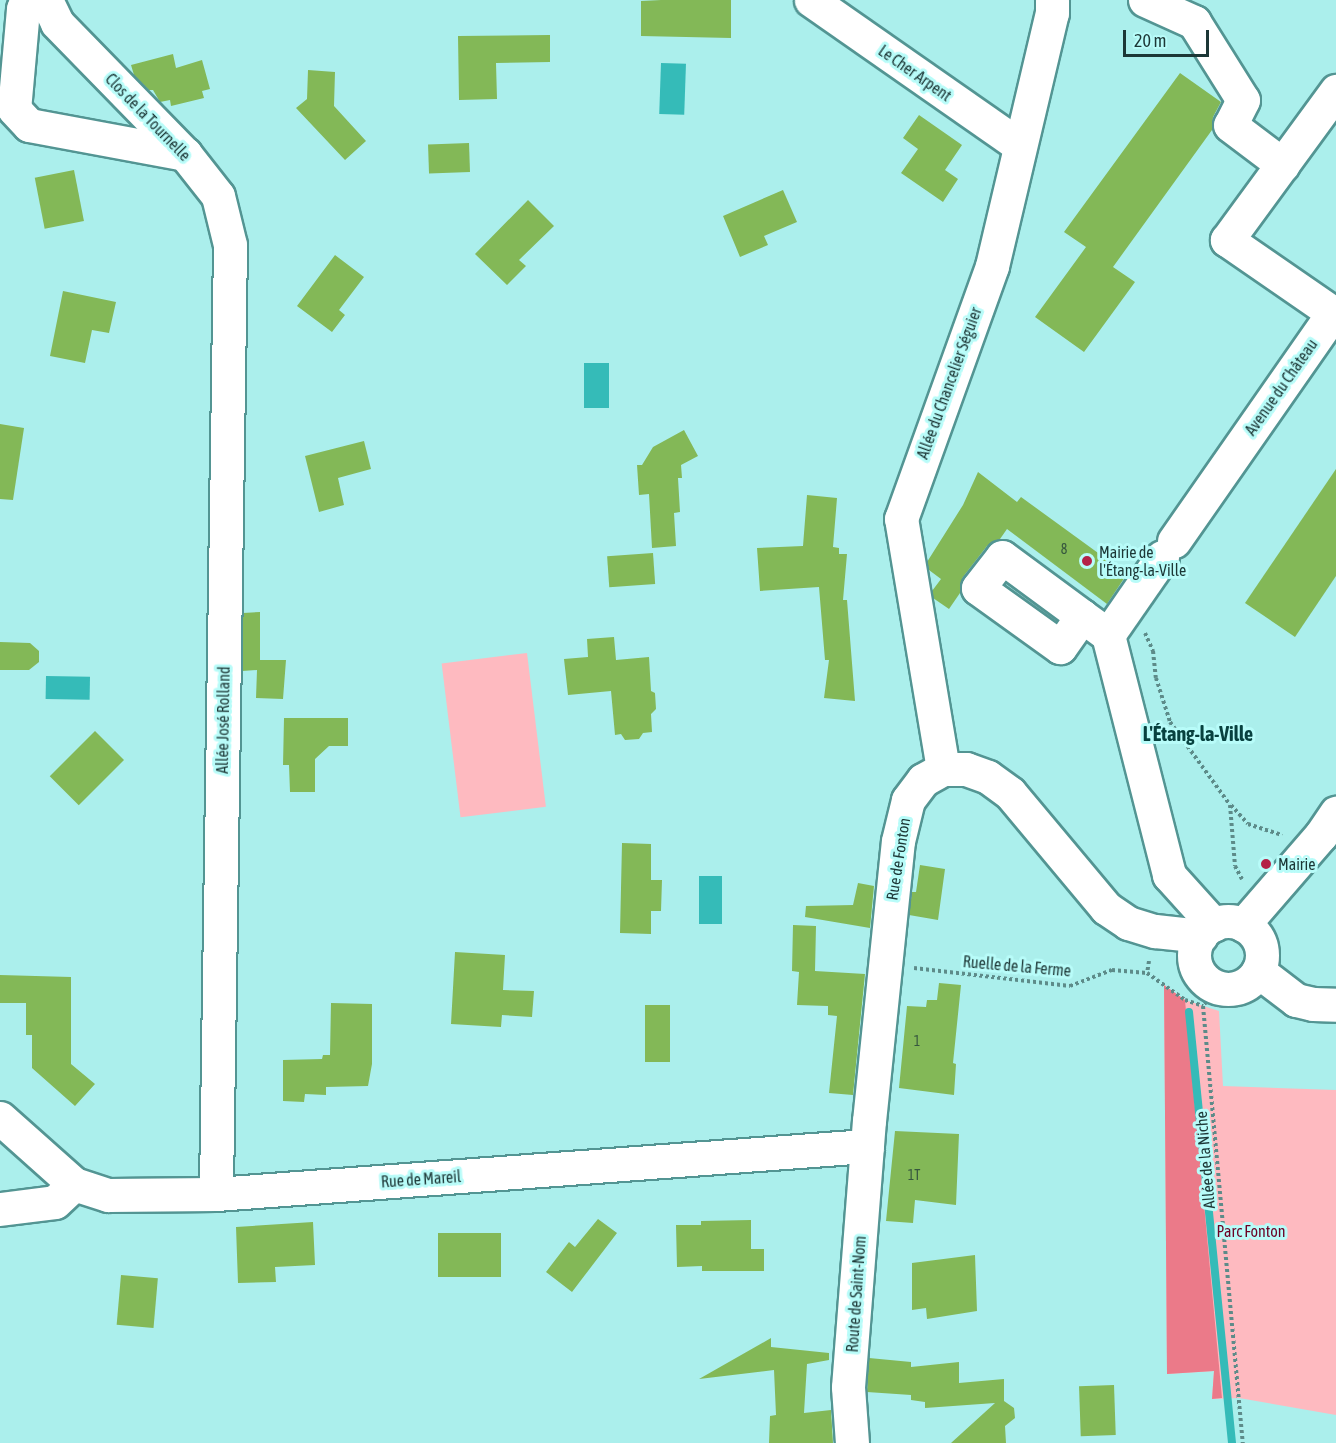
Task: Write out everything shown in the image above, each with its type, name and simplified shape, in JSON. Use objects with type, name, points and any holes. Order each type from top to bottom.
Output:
[{"type":"street","points":[[26,0],[23,9],[14,109],[29,125],[185,154]]},
{"type":"street","name":"Clos de la Tournelle","points":[[46,0],[57,23],[185,154],[218,196],[230,245]]},
{"type":"street","name":"Le Cher Arpent","points":[[811,0],[1019,145]]},
{"type":"street","name":"Allée du Chancelier Séguier","points":[[943,769],[900,519],[992,266],[1052,14],[1052,0]]},
{"type":"street","points":[[1145,0],[1194,22],[1243,100],[1230,125],[1283,165]]},
{"type":"street","name":"Avenue du Château","points":[[1108,635],[1334,315],[1227,240],[1336,91]]},
{"type":"street","name":"Allée José Rolland","points":[[216,1194],[230,245]]},
{"type":"street","points":[[1082,616],[1108,635],[1169,874],[1231,921],[1257,936],[1260,944],[1262,953],[1258,971],[1244,985],[1210,997],[1196,965],[1195,955],[1231,921],[1306,852],[1336,813]]},
{"type":"street","points":[[943,769],[966,769],[988,777],[1010,793],[1106,908],[1128,923],[1155,932],[1231,921]]},
{"type":"street","name":"Rue de Fonton","points":[[867,1146],[898,841],[908,800],[923,780],[943,769]]},
{"type":"street","points":[[1258,971],[1296,1000],[1313,1004],[1336,1005]]},
{"type":"street","name":"Rue de Mareil","points":[[0,1118],[74,1184],[108,1195],[216,1194],[867,1146]]},
{"type":"street","name":"Route de Saint-Nom","points":[[852,1443],[848,1387],[867,1146]]},
{"type":"street","points":[[0,1209],[55,1202],[74,1184]]},
{"type":"path","points":[[1128,606],[1143,627],[1153,651],[1156,678],[1170,722],[1230,804],[1248,824],[1266,832],[1289,836],[1306,852]]},
{"type":"path","points":[[1230,804],[1235,866],[1243,881],[1231,921]]},
{"type":"path","points":[[1155,932],[1147,973],[1185,1000],[1210,997]]},
{"type":"path","name":"Ruelle de la Ferme","points":[[884,965],[1071,986],[1112,970],[1147,973]]},
{"type":"path","name":"Allée de la Niche","points":[[1210,997],[1243,1443]]},
{"type":"green space","points":[[527,653],[546,807],[461,817],[442,663]]},
{"type":"green space","name":"Parc Fonton","points":[[1164,985],[1185,1000],[1219,1011],[1223,1086],[1336,1090],[1336,1415],[1239,1398],[1212,1399],[1214,1371],[1167,1374]]},
{"type":"shaded area","points":[[1164,985],[1185,1000],[1222,1398],[1212,1399],[1214,1371],[1167,1374]]},
{"type":"water","points":[[661,63],[686,64],[684,115],[659,114]]},
{"type":"water","points":[[584,363],[609,363],[609,408],[584,408]]},
{"type":"water","points":[[46,676],[90,677],[90,700],[46,699]]},
{"type":"water","points":[[699,876],[722,876],[722,924],[699,924]]},
{"type":"building","points":[[731,0],[731,38],[641,36],[641,1]]},
{"type":"building","points":[[550,35],[550,62],[496,63],[497,99],[459,100],[458,36]]},
{"type":"building","points":[[173,54],[176,68],[202,60],[210,89],[202,91],[204,98],[171,106],[170,100],[160,102],[153,90],[149,90],[134,75],[131,65]]},
{"type":"building","points":[[308,70],[335,72],[334,106],[366,141],[345,160],[296,108],[307,99]]},
{"type":"building","points":[[1180,73],[1221,102],[1213,117],[1212,130],[1113,267],[1135,282],[1084,352],[1035,317],[1086,247],[1064,232]]},
{"type":"building","points":[[919,115],[962,145],[945,170],[958,179],[943,202],[901,173],[918,149],[903,138]]},
{"type":"building","points":[[469,143],[470,172],[429,173],[428,144]]},
{"type":"building","points":[[74,170],[84,221],[45,229],[35,178]]},
{"type":"building","points":[[783,190],[797,222],[764,236],[768,245],[740,257],[723,216]]},
{"type":"building","points":[[528,200],[554,226],[519,260],[526,266],[507,285],[475,254]]},
{"type":"building","points":[[335,255],[364,277],[339,310],[345,315],[332,332],[297,306]]},
{"type":"building","points":[[63,291],[116,302],[109,333],[92,330],[85,363],[50,356]]},
{"type":"building","points":[[0,424],[24,428],[13,500],[0,499]]},
{"type":"building","points":[[684,430],[698,456],[681,465],[682,478],[678,478],[680,512],[674,513],[676,546],[652,548],[649,494],[639,495],[637,465],[642,465],[653,447]]},
{"type":"building","points":[[364,441],[371,469],[338,478],[344,505],[319,512],[305,456]]},
{"type":"building","points":[[1336,469],[1336,576],[1295,637],[1245,603]]},
{"type":"building","points":[[978,472],[1017,502],[1021,497],[1127,574],[1107,604],[1007,529],[1000,539],[987,546],[963,577],[960,593],[949,609],[933,598],[932,591],[941,579],[929,570],[927,562],[963,505]]},
{"type":"building","points":[[807,495],[837,498],[833,547],[839,548],[839,554],[847,554],[843,600],[847,600],[855,701],[824,698],[829,660],[825,660],[819,587],[760,591],[757,548],[803,546]]},
{"type":"building","points":[[653,553],[655,584],[609,587],[607,556]]},
{"type":"building","points":[[260,612],[260,660],[286,660],[283,699],[256,698],[257,670],[242,671],[243,613]]},
{"type":"building","points":[[614,637],[616,660],[649,657],[651,691],[655,693],[656,709],[651,714],[652,732],[643,733],[639,739],[625,740],[621,734],[615,735],[611,691],[568,695],[564,659],[588,657],[587,639]]},
{"type":"building","points":[[0,642],[30,643],[39,651],[39,662],[29,670],[0,670]]},
{"type":"building","points":[[284,718],[348,718],[348,746],[329,746],[315,759],[315,792],[290,792],[289,765],[283,765]]},
{"type":"building","points":[[95,731],[124,760],[79,805],[50,776]]},
{"type":"building","points":[[622,843],[651,844],[651,880],[662,880],[661,911],[651,911],[651,934],[620,933]]},
{"type":"building","points":[[920,865],[945,869],[938,920],[909,915],[912,892],[916,892]]},
{"type":"building","points":[[858,883],[874,886],[870,928],[805,917],[806,906],[853,905]]},
{"type":"building","points":[[793,925],[816,926],[815,971],[865,974],[853,1095],[829,1093],[837,1016],[828,1015],[828,1006],[797,1005],[799,972],[792,971]]},
{"type":"building","points":[[455,952],[505,955],[503,990],[534,991],[532,1017],[502,1015],[501,1027],[451,1024]]},
{"type":"building","points":[[0,975],[71,977],[71,1064],[95,1084],[75,1106],[32,1068],[32,1035],[26,1035],[26,1003],[0,1003]]},
{"type":"building","points":[[939,983],[961,985],[953,1063],[956,1064],[954,1095],[899,1088],[907,1006],[926,1007],[927,1000],[937,1000]]},
{"type":"building","points":[[331,1003],[372,1004],[372,1064],[368,1086],[326,1087],[326,1095],[305,1094],[304,1102],[283,1101],[283,1060],[322,1059],[323,1055],[330,1055]]},
{"type":"building","points":[[645,1005],[670,1005],[670,1062],[645,1062]]},
{"type":"building","points":[[895,1131],[959,1134],[956,1205],[915,1200],[913,1223],[886,1221]]},
{"type":"building","points":[[598,1219],[617,1233],[572,1292],[546,1272],[569,1242],[575,1247]]},
{"type":"building","points":[[751,1220],[751,1249],[764,1249],[764,1271],[702,1271],[702,1266],[677,1267],[676,1225],[701,1225],[701,1221]]},
{"type":"building","points":[[313,1222],[315,1265],[275,1267],[276,1282],[238,1283],[236,1227]]},
{"type":"building","points":[[438,1233],[501,1233],[501,1277],[438,1277]]},
{"type":"building","points":[[975,1255],[977,1311],[927,1319],[926,1308],[912,1310],[912,1263]]},
{"type":"building","points":[[121,1275],[158,1278],[154,1328],[117,1325]]},
{"type":"building","points":[[771,1338],[771,1347],[829,1353],[829,1360],[807,1364],[804,1413],[831,1410],[833,1443],[769,1443],[770,1416],[776,1415],[774,1370],[699,1379]]},
{"type":"building","points":[[869,1358],[911,1362],[911,1367],[959,1362],[959,1383],[1004,1379],[1004,1401],[1014,1408],[1015,1418],[1005,1426],[1006,1443],[951,1443],[995,1403],[925,1408],[925,1402],[911,1400],[911,1395],[867,1392]]},
{"type":"building","points":[[1114,1385],[1116,1435],[1081,1436],[1079,1386]]},
{"type":"waterway","points":[[1189,1012],[1232,1443]]},
{"type":"place","name":"Mairie de l'Étang-la-Ville","points":[[1087,561]]},
{"type":"place","name":"Mairie","points":[[1266,864]]},
{"type":"district","name":"L'Étang-la-Ville","points":[[1198,733]]}]
